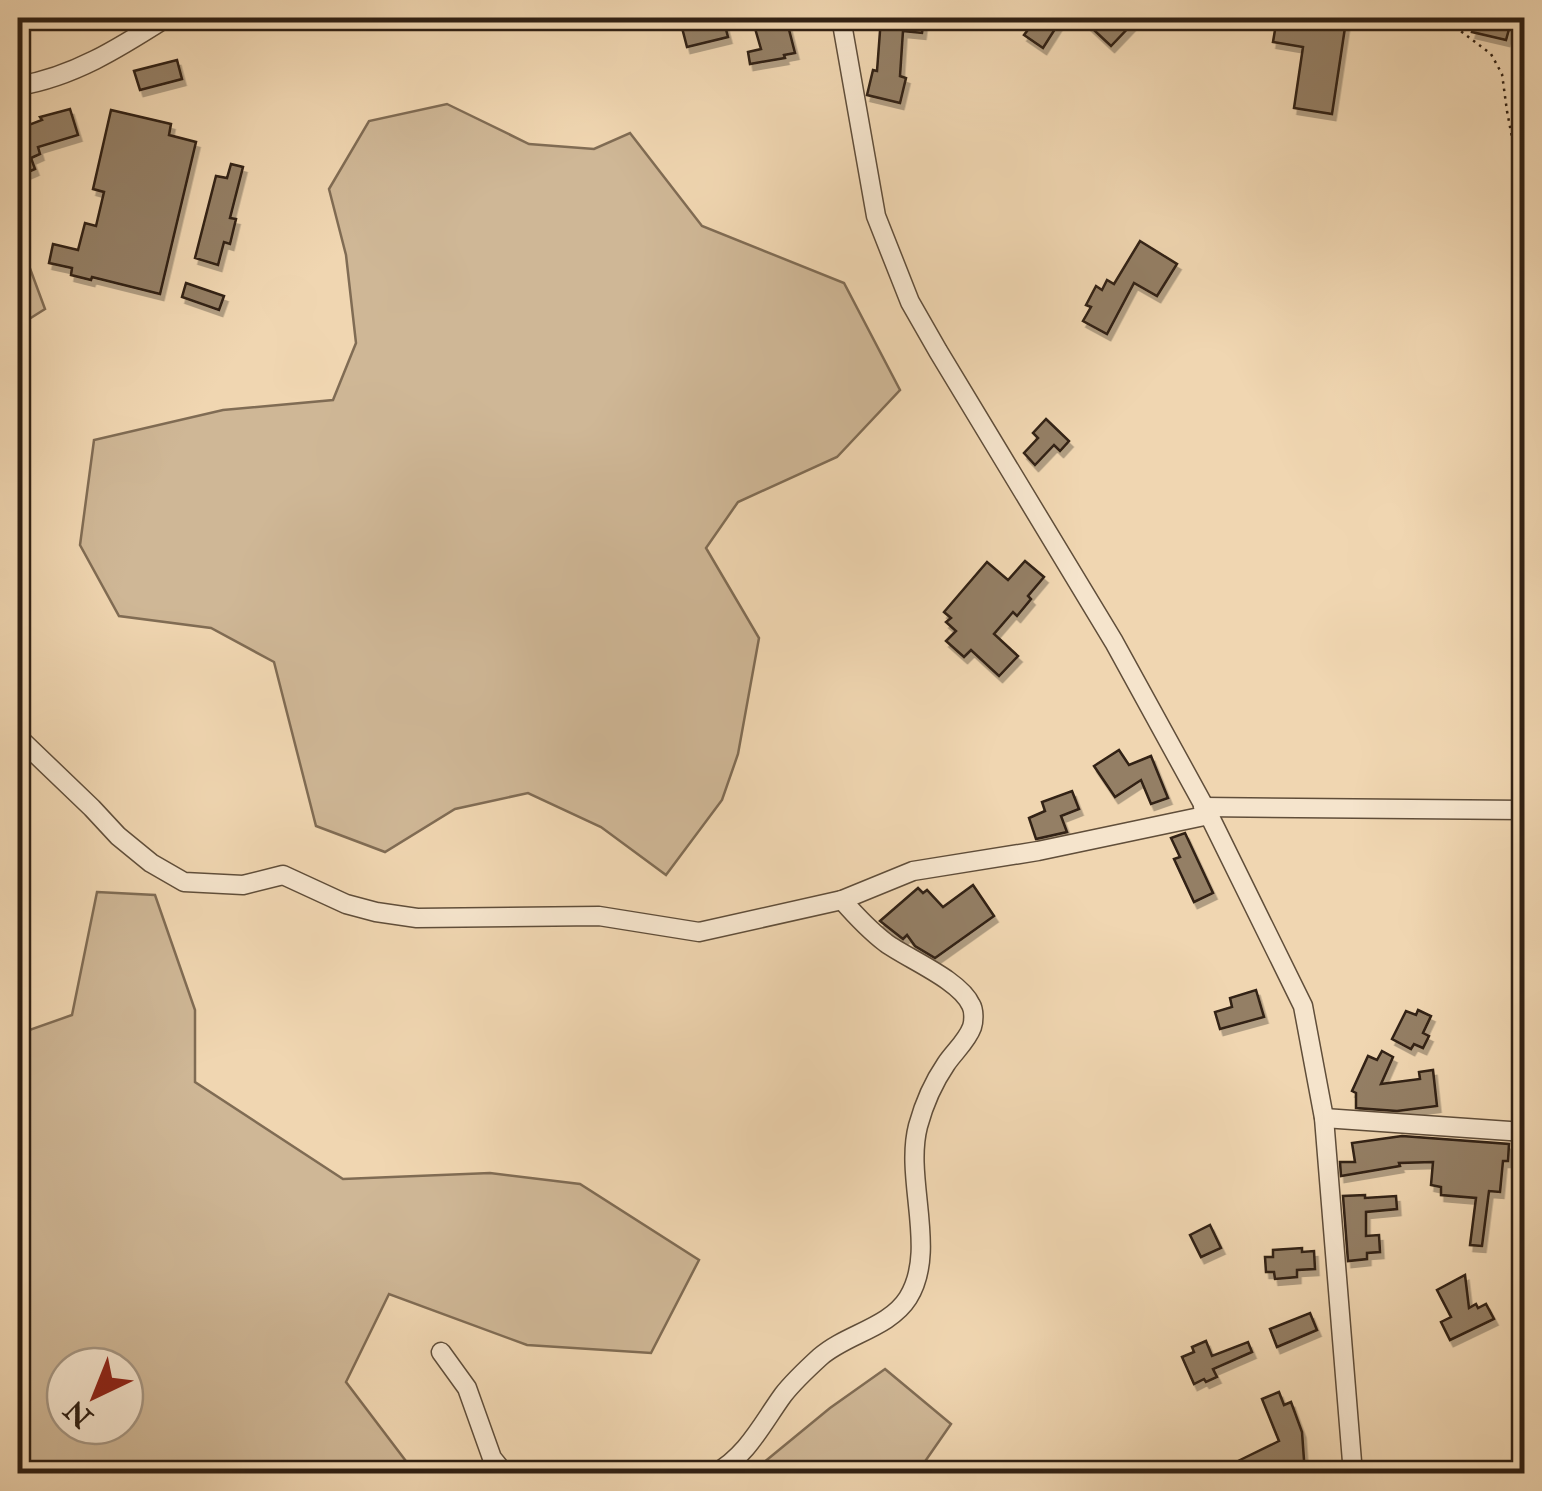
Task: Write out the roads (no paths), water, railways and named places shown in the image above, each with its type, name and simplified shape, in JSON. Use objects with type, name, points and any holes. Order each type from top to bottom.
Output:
[{"type":"street","points":[[18,86],[78,69],[166,18]]},
{"type":"street","points":[[841,18],[876,216],[910,302],[1114,642],[1206,811],[1303,1006],[1324,1118],[1353,1474]]},
{"type":"street","points":[[18,737],[118,836],[151,863],[184,882],[243,885],[283,876],[346,904],[417,918],[600,916],[699,932],[842,900],[913,870],[1038,851],[1206,811],[1524,810]]},
{"type":"street","points":[[714,1474],[729,1465],[756,1437],[785,1392],[822,1354],[885,1320],[905,1302],[916,1282],[920,1254],[914,1157],[917,1130],[945,1065],[974,1024],[971,1005],[952,982],[888,944],[842,900]]},
{"type":"street","points":[[1324,1118],[1524,1132]]},
{"type":"street","points":[[442,1352],[467,1388],[492,1458],[505,1474]]}]
